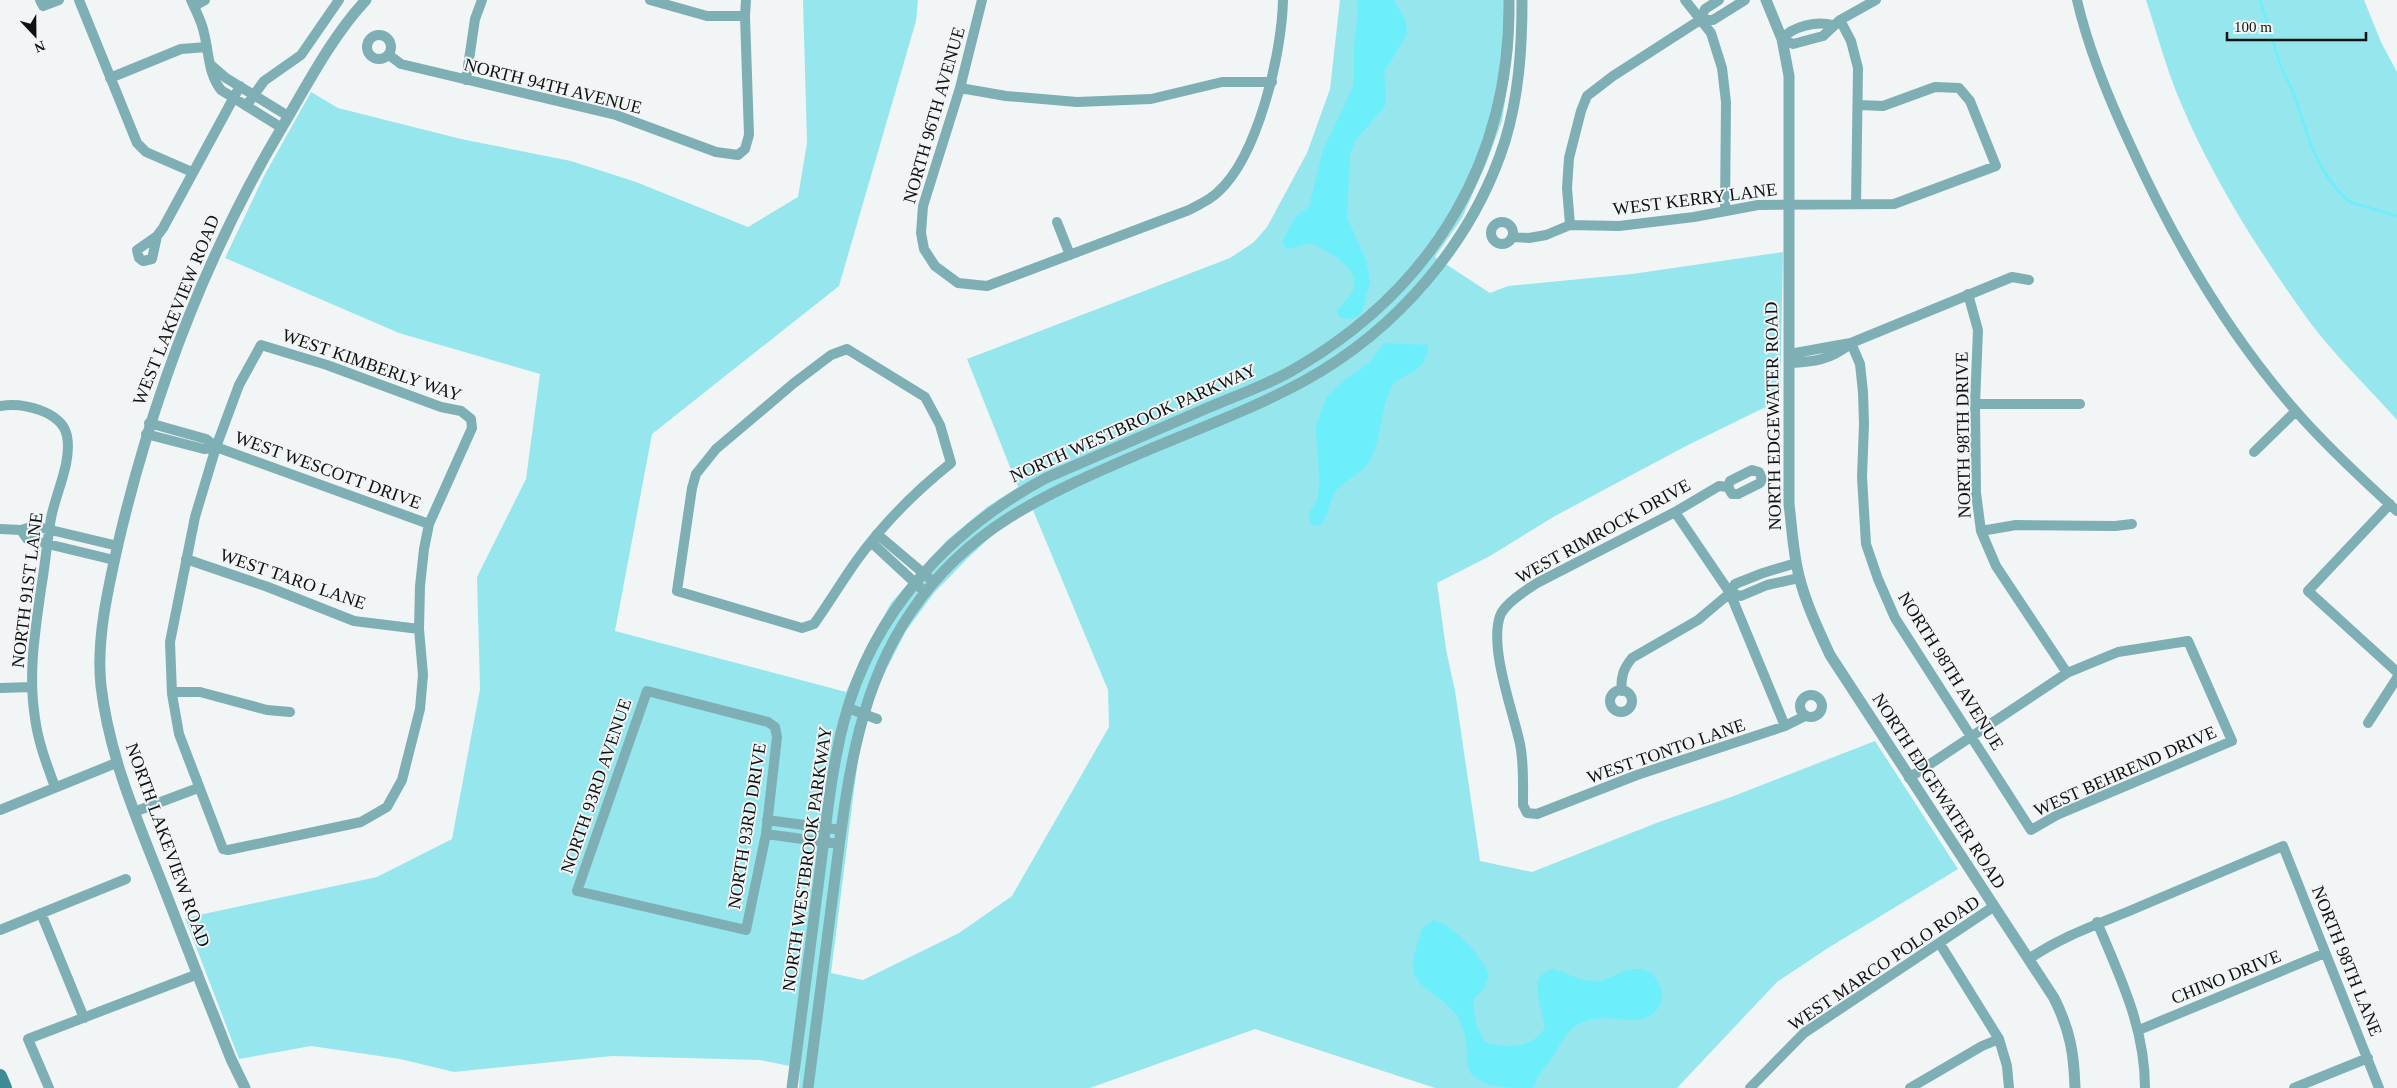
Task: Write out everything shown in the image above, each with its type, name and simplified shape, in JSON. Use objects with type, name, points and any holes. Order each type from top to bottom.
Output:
[{"type":"main road","points":[[0,1076],[5,1088]]},
{"type":"street","points":[[41,3],[59,0]]},
{"type":"street","points":[[79,0],[137,143],[146,152],[192,172]]},
{"type":"street","points":[[205,0],[193,3],[204,32],[213,78],[216,84],[246,106],[282,128]]},
{"type":"street","points":[[246,106],[253,94],[271,74],[301,55],[340,0]]},
{"type":"street","name":"WEST LAKEVIEW ROAD","points":[[118,546],[148,429],[180,336],[215,254],[250,183],[288,116],[316,69],[366,0]]},
{"type":"street","points":[[466,80],[475,19],[482,0]]},
{"type":"street","points":[[650,0],[707,16],[745,16],[746,0]]},
{"type":"street","name":"NORTH 96TH AVENUE","points":[[982,0],[960,88],[923,206],[921,233],[924,249],[935,266],[958,283],[987,286],[1070,255]]},
{"type":"street","points":[[1057,222],[1070,255],[1189,210],[1218,193],[1239,167],[1264,109],[1272,82],[1283,0]]},
{"type":"street","name":"NORTH WESTBROOK PARKWAY","points":[[792,1088],[823,842],[835,766],[848,708],[865,664],[883,628],[914,582],[962,534],[1011,496],[1046,478],[1296,369],[1346,336],[1391,298],[1435,246],[1461,205],[1490,137],[1504,80],[1508,49],[1509,0]]},
{"type":"street","name":"NORTH WESTBROOK PARKWAY","points":[[808,1088],[850,769],[863,713],[879,670],[896,635],[934,582],[972,545],[1019,510],[1061,487],[1303,382],[1355,348],[1402,308],[1425,283],[1447,254],[1474,212],[1505,141],[1518,81],[1522,45],[1522,0]]},
{"type":"street","points":[[1685,0],[1711,33],[1722,68],[1726,102],[1725,210]]},
{"type":"street","points":[[1700,20],[1705,9],[1719,0]]},
{"type":"street","points":[[1570,225],[1567,188],[1569,158],[1581,111],[1588,96],[1613,76],[1700,20],[1713,20],[1745,0]]},
{"type":"street","name":"NORTH EDGEWATER ROAD","points":[[1766,0],[1782,39],[1790,76],[1789,504],[1799,578],[1810,610],[1830,655],[1994,907],[2030,958],[2054,998],[2069,1032],[2074,1057],[2075,1088]]},
{"type":"street","points":[[1782,39],[1793,44],[1807,42],[1823,36],[1836,22],[1876,0]]},
{"type":"street","points":[[2077,0],[2100,74],[2154,198],[2237,338],[2296,411],[2393,508],[2308,591],[2397,672]]},
{"type":"street","name":"NORTH 94TH AVENUE","points":[[388,55],[401,64],[616,115],[716,152],[738,155],[745,149],[749,135],[745,16]]},
{"type":"street","points":[[1836,22],[1851,41],[1858,68],[1859,105],[1856,204]]},
{"type":"street","points":[[110,78],[180,49],[207,47]]},
{"type":"street","points":[[211,65],[226,78],[288,116]]},
{"type":"street","points":[[960,88],[1006,96],[1077,102],[1151,99],[1222,82],[1272,82]]},
{"type":"street","points":[[156,236],[240,86]]},
{"type":"street","name":"WEST KERRY LANE","points":[[1513,237],[1529,238],[1546,235],[1570,225],[1619,226],[1694,217],[1758,205],[1894,204],[1996,166],[1970,101],[1959,88],[1935,87],[1883,106],[1859,105]]},
{"type":"street","points":[[1789,358],[1833,345],[1851,343],[1968,294],[2012,278],[2029,280]]},
{"type":"street","name":"NORTH 98TH DRIVE","points":[[1968,294],[1978,330],[1975,404],[1976,493],[1981,531],[1996,566],[2026,614],[2067,673]]},
{"type":"street","name":"NORTH 98TH AVENUE","points":[[1851,343],[1860,364],[1863,392],[1862,476],[1866,544],[1878,579],[1895,618],[2031,830]]},
{"type":"street","name":"WEST KIMBERLY WAY","points":[[216,447],[239,385],[261,345],[327,365],[441,407],[461,411],[471,419],[472,428],[429,524]]},
{"type":"street","points":[[847,349],[926,397],[940,425],[951,463],[930,479],[874,538],[814,624],[802,628],[677,591],[692,488],[696,474],[716,449],[794,383],[831,355],[847,349]]},
{"type":"street","points":[[1975,404],[2080,404]]},
{"type":"street","name":"NORTH 91ST LANE","points":[[0,406],[41,410],[58,419],[64,426],[68,449],[50,530],[32,653],[32,687],[35,718],[42,750],[55,787]]},
{"type":"street","points":[[1205,409],[1211,423]]},
{"type":"street","points":[[2254,452],[2296,411]]},
{"type":"street","name":"WEST WESCOTT DRIVE","points":[[148,429],[204,449],[216,447],[429,524]]},
{"type":"street","points":[[216,447],[195,517],[170,642],[172,692],[179,734],[198,788],[223,848],[234,850],[361,822],[387,807],[402,780],[420,709],[423,675],[419,629],[420,586],[429,524]]},
{"type":"street","points":[[1096,456],[1102,470]]},
{"type":"street","name":"WEST RIMROCK DRIVE","points":[[1538,814],[1527,813],[1523,805],[1520,745],[1507,697],[1498,645],[1500,615],[1517,596],[1537,583],[1675,512],[1719,486],[1728,487]]},
{"type":"street","points":[[1011,496],[1019,510]]},
{"type":"street","points":[[1675,512],[1730,593],[1785,726]]},
{"type":"street","points":[[1981,531],[2016,525],[2116,526],[2132,524]]},
{"type":"street","points":[[0,529],[22,530],[34,526],[118,546]]},
{"type":"street","points":[[22,530],[27,539],[114,560]]},
{"type":"street","points":[[874,538],[934,582]]},
{"type":"street","points":[[874,538],[925,592]]},
{"type":"street","name":"NORTH LAKEVIEW ROAD","points":[[118,546],[114,560],[100,651],[103,700],[116,763],[231,1060],[245,1088]]},
{"type":"street","name":"WEST TARO LANE","points":[[186,559],[268,586],[354,621],[419,629]]},
{"type":"street","points":[[1622,691],[1620,680],[1632,658],[1698,620],[1730,593],[1736,584],[1796,563]]},
{"type":"street","points":[[1730,593],[1741,596],[1767,585],[1799,578]]},
{"type":"street","name":"WEST BEHREND DRIVE","points":[[2031,830],[2056,815],[2232,742],[2188,641],[2118,652],[2067,673]]},
{"type":"street","points":[[1909,778],[2067,673]]},
{"type":"street","points":[[2368,723],[2397,678]]},
{"type":"street","points":[[0,688],[32,687]]},
{"type":"street","name":"NORTH 93RD AVENUE","points":[[746,930],[576,891],[647,691],[768,722],[775,727]]},
{"type":"street","points":[[172,692],[200,692],[267,710],[290,712]]},
{"type":"street","points":[[848,708],[877,719]]},
{"type":"street","name":"WEST TONTO LANE","points":[[1538,814],[1637,776],[1785,726],[1805,716]]},
{"type":"street","name":"NORTH 93RD DRIVE","points":[[746,930],[766,834],[777,737],[775,727]]},
{"type":"street","points":[[0,810],[116,763]]},
{"type":"street","points":[[134,812],[198,788]]},
{"type":"street","points":[[767,820],[841,830]]},
{"type":"street","points":[[766,834],[839,844]]},
{"type":"street","name":"NORTH 98TH LANE","points":[[2097,922],[2283,846],[2379,1088]]},
{"type":"street","points":[[0,930],[126,879]]},
{"type":"street","name":"WEST MARCO POLO ROAD","points":[[1750,1088],[1804,1033],[1994,907]]},
{"type":"street","points":[[41,913],[84,1018]]},
{"type":"street","points":[[2030,958],[2056,941],[2097,922],[2127,994],[2139,1030],[2145,1088]]},
{"type":"street","points":[[1940,944],[1999,1039],[2007,1066],[2009,1088]]},
{"type":"street","name":"CHINO DRIVE","points":[[2139,1030],[2325,953]]},
{"type":"street","points":[[48,1088],[28,1040],[198,974]]},
{"type":"street","points":[[1910,1088],[1982,1046],[1999,1039]]},
{"type":"street","points":[[2294,1088],[2368,1058]]},
{"type":"shaded area","points":[[803,0],[918,0],[916,21],[839,286],[652,434],[615,631],[846,692],[871,639],[891,603],[946,541],[987,507],[1018,487],[967,359],[1230,258],[1254,242],[1267,227],[1307,153],[1330,89],[1340,0],[1513,0],[1513,47],[1502,121],[1486,164],[1462,218],[1435,257],[1490,293],[1508,286],[1632,274],[1783,252],[1780,400],[1686,446],[1555,516],[1490,556],[1437,583],[1480,861],[1532,872],[1875,741],[1958,869],[1828,948],[1777,982],[1677,1088],[1435,1088],[1255,1029],[1090,1088],[799,1088],[800,1068],[760,1060],[612,1056],[454,1072],[400,1059],[311,1046],[239,1059],[185,918],[377,877],[452,839],[480,689],[477,577],[526,479],[540,374],[399,333],[225,258],[264,176],[311,92],[338,108],[461,139],[571,161],[636,182],[748,227],[798,197],[807,143]],"holes":[[[1033,510],[1108,690],[1109,727],[1012,896],[959,933],[863,980],[831,973],[858,759],[872,702],[884,674],[906,631],[934,593],[999,529]]]},
{"type":"shaded area","points":[[1357,0],[1394,0],[1404,17],[1407,30],[1406,36],[1384,72],[1385,106],[1355,141],[1350,154],[1347,217],[1366,260],[1370,282],[1361,314],[1347,319],[1339,317],[1337,311],[1351,295],[1354,284],[1353,276],[1344,263],[1314,244],[1310,243],[1287,249],[1282,242],[1295,217],[1309,207],[1323,150],[1352,89]]},
{"type":"shaded area","points":[[2146,0],[2364,0],[2381,42],[2397,72],[2397,420],[2316,331],[2253,240],[2206,158],[2180,101]]},
{"type":"shaded area","points":[[1384,343],[1428,345],[1422,363],[1412,372],[1399,379],[1390,390],[1384,407],[1377,443],[1370,460],[1362,470],[1340,486],[1332,497],[1325,518],[1316,526],[1311,524],[1309,515],[1317,500],[1319,487],[1316,424],[1327,396],[1343,381],[1369,363]]},
{"type":"shaded area","points":[[1434,920],[1459,935],[1489,973],[1485,987],[1473,1000],[1476,1022],[1485,1042],[1502,1046],[1519,1045],[1527,1043],[1540,1034],[1545,1027],[1539,1002],[1537,980],[1551,969],[1592,981],[1603,980],[1633,969],[1646,971],[1657,980],[1662,994],[1661,1002],[1652,1014],[1641,1019],[1593,1019],[1577,1025],[1567,1034],[1540,1074],[1533,1088],[1504,1087],[1483,1082],[1473,1075],[1468,1067],[1466,1038],[1459,1019],[1448,1006],[1422,985],[1414,973],[1414,956],[1422,928]]},
{"type":"waterway","points":[[2260,0],[2281,67],[2294,94],[2312,148],[2323,170],[2337,190],[2350,202],[2397,216]]}]
